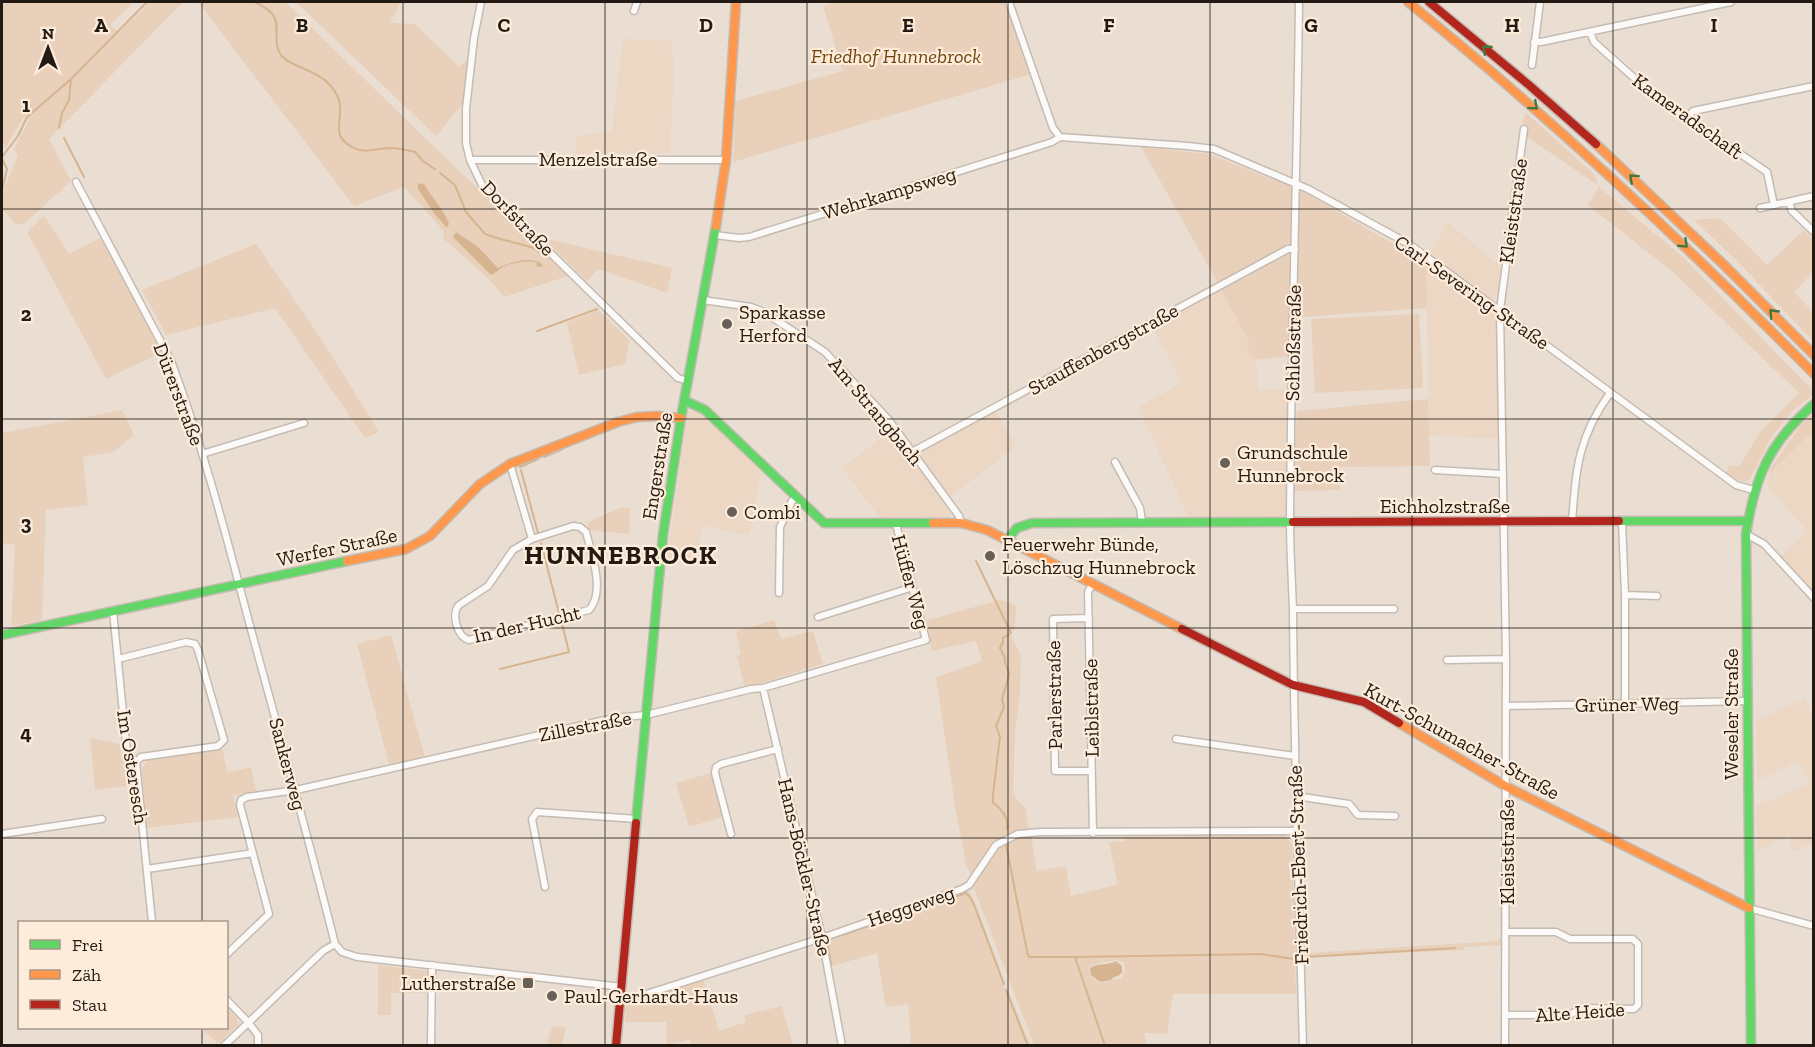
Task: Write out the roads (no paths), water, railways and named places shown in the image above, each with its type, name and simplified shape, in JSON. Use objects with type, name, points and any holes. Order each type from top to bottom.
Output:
[{"type":"main road","name":"Engerstraße","points":[[616,1046],[663,535],[726,160],[736,2]]},
{"type":"main road","points":[[1408,2],[1557,126],[1744,302],[1814,374]]},
{"type":"main road","points":[[1429,2],[1565,116],[1657,200],[1814,356]]},
{"type":"main road","name":"Kurt-Schumacher-Straße","points":[[684,400],[705,410],[824,523],[961,523],[978,526],[1293,685],[1364,702],[1507,787],[1749,908]]},
{"type":"main road","name":"Weseler Straße","points":[[1751,1046],[1746,534],[1753,490],[1760,473],[1787,428],[1814,404]]},
{"type":"main road","name":"Werfer Straße","points":[[2,635],[412,547],[430,536],[480,484],[510,464],[618,422],[637,417],[681,418]]},
{"type":"main road","name":"Eichholzstraße","points":[[1007,540],[1016,529],[1032,523],[1748,521]]},
{"type":"street","name":"Dorfstraße","points":[[481,2],[474,38],[466,109],[466,142],[470,159],[483,186],[678,378],[688,381]]},
{"type":"street","points":[[634,11],[637,2]]},
{"type":"street","points":[[1009,2],[1053,128],[1060,137]]},
{"type":"street","name":"Schloßstraße","points":[[1293,685],[1290,523],[1299,2]]},
{"type":"street","points":[[1532,65],[1540,2]]},
{"type":"street","points":[[1534,42],[1731,2]]},
{"type":"street","name":"Kameradschaft","points":[[1590,32],[1594,42],[1652,94],[1767,172],[1774,205]]},
{"type":"street","points":[[1687,119],[1693,111],[1814,86]]},
{"type":"street","name":"Kleiststraße","points":[[1505,1046],[1507,705],[1500,309],[1524,129]]},
{"type":"street","name":"Carl-Severing-Straße","points":[[1060,137],[1214,149],[1295,183],[1409,244],[1736,485],[1753,490]]},
{"type":"street","name":"Wehrkampsweg","points":[[715,235],[749,237],[1030,149],[1060,137]]},
{"type":"street","name":"Menzelstraße","points":[[470,159],[726,160]]},
{"type":"street","name":"Dürerstraße","points":[[76,182],[171,361],[202,454],[239,584]]},
{"type":"street","points":[[1760,208],[1814,196]]},
{"type":"street","points":[[1789,202],[1792,211],[1814,232]]},
{"type":"street","name":"Stauffenbergstraße","points":[[912,452],[1216,287],[1288,249],[1295,249]]},
{"type":"street","name":"Am Strangbach","points":[[703,300],[751,307],[764,312],[825,352],[888,419],[959,516],[961,523]]},
{"type":"street","points":[[1572,522],[1578,461],[1583,442],[1590,425],[1610,393]]},
{"type":"street","points":[[202,454],[304,423]]},
{"type":"street","points":[[1115,462],[1140,508],[1142,522]]},
{"type":"street","points":[[510,464],[532,539]]},
{"type":"street","points":[[1435,470],[1503,474]]},
{"type":"street","points":[[779,593],[780,527],[792,501],[797,498]]},
{"type":"street","points":[[1622,521],[1625,704]]},
{"type":"street","name":"Hüffer Weg","points":[[896,524],[926,640]]},
{"type":"street","name":"In der Hucht","points":[[573,526],[580,527],[586,532],[598,575],[594,606],[589,610],[469,640],[464,639],[460,634],[454,614],[455,608],[488,586],[513,550],[532,539],[573,526]]},
{"type":"street","points":[[1746,534],[1764,543],[1814,598]]},
{"type":"street","name":"Sankerweg","points":[[239,584],[296,790],[335,944]]},
{"type":"street","name":"Leiblstraße","points":[[1092,584],[1088,592],[1093,833]]},
{"type":"street","points":[[818,617],[913,587]]},
{"type":"street","points":[[1624,596],[1657,596]]},
{"type":"street","points":[[1293,609],[1394,609]]},
{"type":"street","name":"Im Osteresch","points":[[113,611],[127,753],[136,762],[152,921]]},
{"type":"street","name":"Parlerstraße","points":[[1089,618],[1053,619],[1055,771],[1092,771]]},
{"type":"street","name":"Zillestraße","points":[[253,853],[240,805],[241,800],[247,797],[296,790],[614,717],[646,715],[763,688],[926,640]]},
{"type":"street","points":[[118,659],[186,642],[195,644],[224,740],[218,746],[141,757],[136,762]]},
{"type":"street","points":[[1447,660],[1506,659]]},
{"type":"street","name":"Friedrich-Ebert-Straße","points":[[1293,685],[1303,1046]]},
{"type":"street","name":"Hans-Böckler-Straße","points":[[763,688],[822,938],[843,1046]]},
{"type":"street","name":"Grüner Weg","points":[[1507,705],[1748,701]]},
{"type":"street","points":[[1176,739],[1295,756]]},
{"type":"street","points":[[730,834],[715,773],[716,767],[778,748]]},
{"type":"street","points":[[1296,796],[1349,804],[1358,815],[1395,816]]},
{"type":"street","points":[[545,886],[532,819],[537,812],[637,819]]},
{"type":"street","points":[[2,834],[102,819]]},
{"type":"street","name":"Heggeweg","points":[[621,998],[637,997],[822,938],[962,889],[969,885],[996,845],[1018,834],[1297,831]]},
{"type":"street","points":[[147,869],[253,853],[269,914],[228,953]]},
{"type":"street","points":[[1749,908],[1814,926]]},
{"type":"street","name":"Alte Heide","points":[[1506,932],[1556,932],[1570,939],[1634,939],[1638,944],[1638,1005],[1634,1009],[1583,1008],[1569,1015],[1506,1015]]},
{"type":"street","points":[[224,1046],[322,951],[335,944],[342,952],[357,957],[622,987]]},
{"type":"street","points":[[430,1046],[432,966]]},
{"type":"street","points":[[228,1001],[258,1035],[258,1046]]},
{"type":"waterway","points":[[2,157],[18,136],[27,117],[71,79],[147,2]]},
{"type":"waterway","points":[[255,2],[273,15],[278,50],[284,59],[323,78],[338,97],[339,130],[346,143],[361,150],[391,148],[415,152],[435,169]]},
{"type":"waterway","points":[[59,128],[62,113],[69,100],[71,79]]},
{"type":"waterway","points":[[64,138],[84,177]]},
{"type":"waterway","points":[[2,159],[7,169],[2,190]]},
{"type":"waterway","points":[[440,173],[455,185],[466,212],[485,234],[531,247],[546,255]]},
{"type":"waterway","points":[[537,331],[597,309]]},
{"type":"waterway","points":[[544,457],[563,449]]},
{"type":"waterway","points":[[520,467],[538,459]]},
{"type":"waterway","points":[[521,470],[538,533]]},
{"type":"waterway","points":[[541,543],[559,613]]},
{"type":"waterway","points":[[976,561],[1011,633],[1003,638],[1000,648],[1009,673],[1002,699],[1004,707],[996,726],[1000,737],[993,794],[993,803],[1004,814],[1007,829]]},
{"type":"waterway","points":[[500,669],[569,652],[561,620]]},
{"type":"waterway","points":[[1006,845],[1028,956],[1075,957],[1105,1046]]},
{"type":"waterway","points":[[830,939],[966,893],[975,907],[1004,984]]},
{"type":"waterway","points":[[827,943],[831,964]]},
{"type":"waterway","points":[[1306,957],[1455,948]]},
{"type":"waterway","points":[[1076,957],[1261,954],[1294,959]]},
{"type":"waterway","points":[[1006,990],[1028,1046]]},
{"type":"place","name":"Sparkasse Herford","points":[[727,324]]},
{"type":"place","name":"Grundschule Hunnebrock","points":[[1225,463]]},
{"type":"place","name":"Combi","points":[[732,512]]},
{"type":"place","name":"Feuerwehr Bünde, Löschzug Hunnebrock","points":[[990,556]]},
{"type":"place","name":"Lutherstraße","points":[[528,983]]},
{"type":"place","name":"Paul-Gerhardt-Haus","points":[[552,996]]},
{"type":"district","name":"HUNNEBROCK","points":[[621,555]]},
{"type":"park label","name":"Friedhof Hunnebrock","points":[[896,56]]}]
